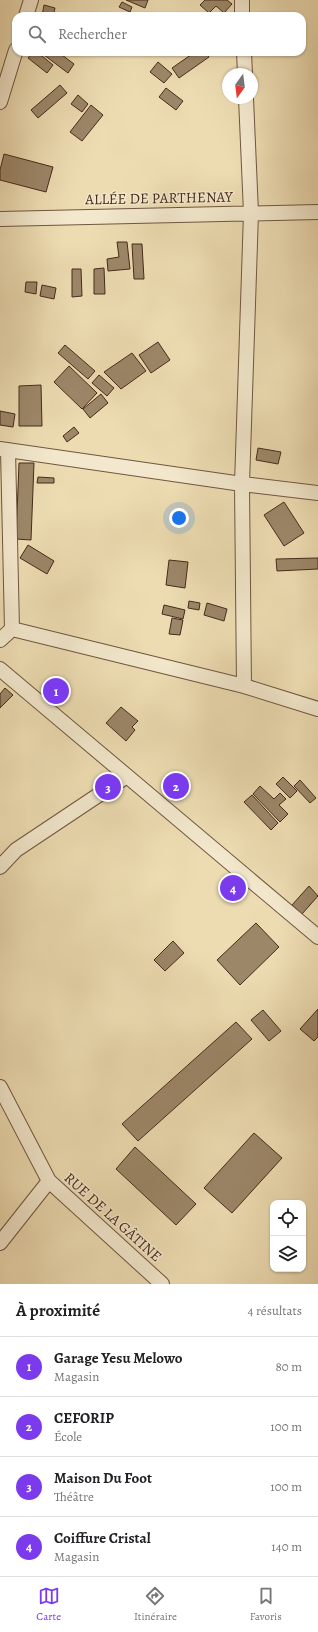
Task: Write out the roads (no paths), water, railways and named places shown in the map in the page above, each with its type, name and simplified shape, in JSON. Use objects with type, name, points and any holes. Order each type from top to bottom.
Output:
[{"type":"street","points":[[27,12],[31,0]]},
{"type":"street","points":[[242,0],[242,12]]},
{"type":"street","points":[[0,102],[14,56]]},
{"type":"street","points":[[244,56],[245,68]]},
{"type":"street","points":[[244,686],[242,484],[251,213],[246,104]]},
{"type":"street","name":"ALLÉE DE PARTHENAY","points":[[0,219],[318,212]]},
{"type":"street","points":[[12,629],[4,450],[242,484],[318,492]]},
{"type":"street","points":[[0,640],[12,629]]},
{"type":"street","points":[[12,629],[244,686],[318,709]]},
{"type":"street","points":[[0,669],[318,937]]},
{"type":"street","points":[[0,867],[16,850],[126,776]]},
{"type":"street","name":"RUE DE LA GÂTINE","points":[[0,1087],[49,1181],[162,1284]]},
{"type":"street","points":[[0,1243],[49,1181]]},
{"type":"place","name":"Garage Yesu Melowo","points":[[56,691]]},
{"type":"place","name":"CEFORIP","points":[[176,786]]},
{"type":"place","name":"Maison Du Foot","points":[[108,787]]},
{"type":"place","name":"Coiffure Cristal","points":[[233,888]]}]
